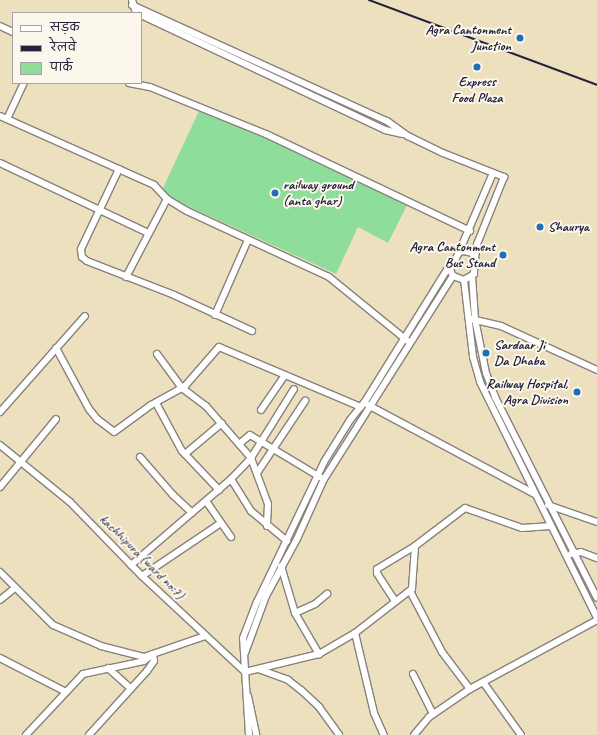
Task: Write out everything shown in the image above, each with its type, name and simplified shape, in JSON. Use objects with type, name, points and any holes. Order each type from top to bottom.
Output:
[{"type":"street","points":[[132,3],[387,121],[408,136]]},
{"type":"street","points":[[142,15],[385,130],[408,136],[505,178],[477,244],[472,276],[475,319],[486,373],[495,397],[597,598]]},
{"type":"street","points":[[0,26],[12,32]]},
{"type":"street","points":[[7,119],[24,84]]},
{"type":"street","points":[[134,84],[150,87],[266,134],[470,231]]},
{"type":"street","points":[[0,116],[154,185],[167,199],[248,240],[329,277],[407,340]]},
{"type":"street","points":[[0,163],[148,234]]},
{"type":"street","points":[[119,169],[98,211],[81,254],[87,261],[174,295],[252,332]]},
{"type":"street","points":[[249,735],[243,659],[256,619],[280,565],[324,479],[371,407],[407,340],[470,231],[493,173]]},
{"type":"street","points":[[126,277],[167,199]]},
{"type":"street","points":[[215,315],[248,240]]},
{"type":"street","points":[[458,252],[466,251],[475,258]]},
{"type":"street","points":[[451,263],[450,270],[453,276],[464,280],[472,276]]},
{"type":"street","points":[[319,654],[295,613],[280,565],[287,541],[317,475],[350,420],[453,276]]},
{"type":"street","points":[[414,735],[433,714],[470,689],[597,619],[480,382],[473,357],[467,318],[464,280]]},
{"type":"street","points":[[0,412],[85,316]]},
{"type":"street","points":[[467,318],[502,326],[597,370]]},
{"type":"street","points":[[56,348],[86,404],[97,419],[112,431],[116,431],[156,403],[182,388],[196,377],[219,347],[362,405],[371,407],[535,494],[546,498]]},
{"type":"street","points":[[157,354],[182,388],[200,401],[222,423],[251,458],[268,504],[267,526]]},
{"type":"street","points":[[261,410],[285,374]]},
{"type":"street","points":[[131,565],[219,490],[251,458],[294,389]]},
{"type":"street","points":[[257,473],[305,401]]},
{"type":"street","points":[[156,403],[185,454],[219,490]]},
{"type":"street","points":[[0,486],[56,419]]},
{"type":"street","points":[[185,454],[222,423]]},
{"type":"street","points":[[239,444],[250,435],[324,479]]},
{"type":"street","name":"kachhipura (ward no:7)","points":[[0,445],[70,502],[142,576],[244,672]]},
{"type":"street","points":[[140,457],[173,495],[192,513]]},
{"type":"street","points":[[231,479],[251,512],[287,541]]},
{"type":"street","points":[[206,501],[231,537]]},
{"type":"street","points":[[540,505],[549,505],[597,522]]},
{"type":"street","points":[[395,601],[377,573],[378,569],[415,546],[465,508],[522,528],[551,526]]},
{"type":"street","points":[[142,576],[221,523]]},
{"type":"street","points":[[415,546],[410,591],[442,652],[470,689]]},
{"type":"street","points":[[566,556],[573,553],[582,552],[597,558]]},
{"type":"street","points":[[0,572],[53,625],[90,643],[136,656],[152,654],[205,636]]},
{"type":"street","points":[[0,600],[15,588]]},
{"type":"street","points":[[244,672],[319,654],[355,633],[410,591]]},
{"type":"street","points":[[295,613],[315,604],[327,594]]},
{"type":"street","points":[[355,633],[374,714],[384,735]]},
{"type":"street","points":[[26,735],[83,674],[144,661],[152,654]]},
{"type":"street","points":[[89,735],[152,665],[152,654]]},
{"type":"street","points":[[0,658],[66,692]]},
{"type":"street","points":[[108,668],[131,689]]},
{"type":"street","points":[[260,669],[288,680],[301,690],[319,707],[339,735]]},
{"type":"street","points":[[413,674],[433,714]]},
{"type":"street","points":[[483,682],[520,735]]},
{"type":"street","points":[[247,695],[251,703],[256,735]]},
{"type":"green space","name":"railway ground (anta ghar)","points":[[199,111],[273,140],[407,205],[388,243],[358,227],[336,274],[172,199],[163,188]]},
{"type":"railway","points":[[369,0],[597,85]]},
{"type":"place","name":"Agra Cantonment Junction","points":[[520,38]]},
{"type":"place","name":"Express Food Plaza","points":[[477,67]]},
{"type":"place","name":"railway ground (anta ghar)","points":[[275,193]]},
{"type":"place","name":"Shaurya","points":[[540,227]]},
{"type":"place","name":"Agra Cantonment Bus Stand","points":[[503,255]]},
{"type":"place","name":"Sardaar Ji Da Dhaba","points":[[486,353]]},
{"type":"place","name":"Railway Hospital, Agra Division","points":[[577,392]]}]
